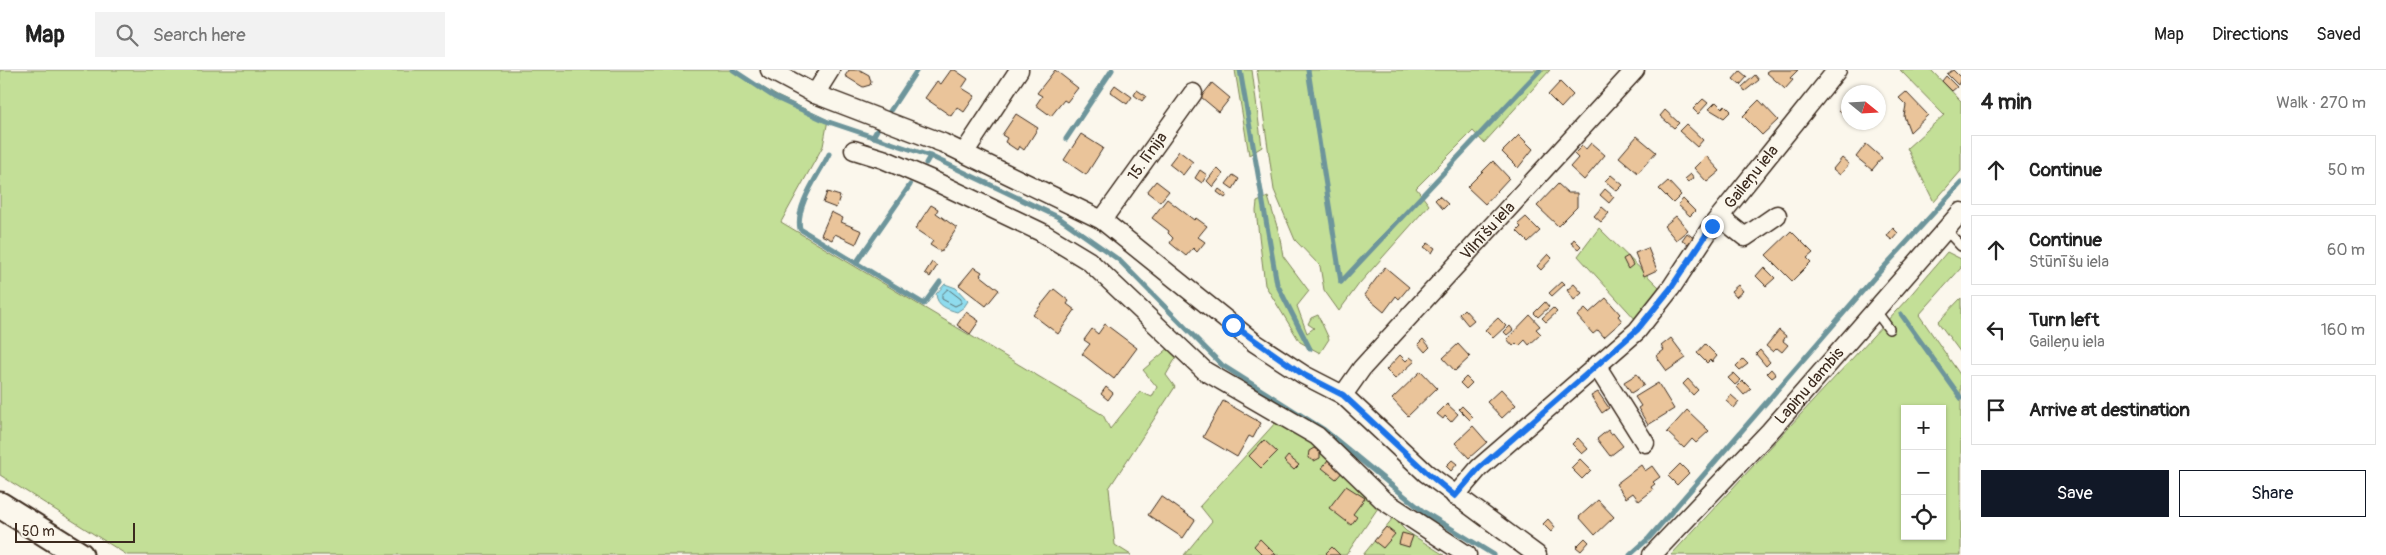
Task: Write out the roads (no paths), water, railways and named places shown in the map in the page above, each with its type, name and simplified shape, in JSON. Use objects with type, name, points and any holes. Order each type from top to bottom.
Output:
[{"type":"main road","points":[[0,504],[80,555]]},
{"type":"street","points":[[770,70],[815,94],[964,153],[1102,220],[1255,343],[1304,375],[1343,395],[1426,472],[1455,496],[1537,555]]},
{"type":"street","points":[[815,94],[830,70]]},
{"type":"street","points":[[964,153],[1019,70]]},
{"type":"street","name":"Vilnīšu iela","points":[[1343,395],[1362,368],[1635,70]]},
{"type":"street","name":"Gaileņu iela","points":[[1455,496],[1479,468],[1637,330],[1671,288],[1720,218],[1837,70]]},
{"type":"street","name":"15. līnija","points":[[1102,220],[1192,93]]},
{"type":"street","points":[[854,150],[883,159],[949,188],[1042,232],[1089,261],[1205,370],[1316,436],[1383,500],[1467,555]]},
{"type":"street","name":"Lapiņu dambis","points":[[1652,555],[1770,431],[1961,212]]},
{"type":"street","points":[[1720,218],[1745,237],[1777,215]]},
{"type":"street","points":[[1596,365],[1645,443]]},
{"type":"lane","points":[[1946,230],[1961,246]]},
{"type":"lane","points":[[1874,310],[1889,329]]},
{"type":"water","points":[[945,284],[956,288],[968,301],[957,312],[943,306],[938,301],[936,294]]},
{"type":"waterway","points":[[733,70],[774,97],[826,121],[930,156],[1058,217],[1119,260],[1222,365],[1323,429],[1424,512],[1494,555]]},
{"type":"waterway","points":[[890,111],[917,70]]},
{"type":"waterway","points":[[1066,139],[1112,70]]},
{"type":"waterway","points":[[1240,70],[1277,284],[1310,349]]},
{"type":"waterway","points":[[1308,70],[1341,282]]},
{"type":"waterway","points":[[1341,282],[1540,70]]},
{"type":"waterway","points":[[873,137],[877,130]]},
{"type":"waterway","points":[[829,154],[804,200],[799,220],[800,229],[924,304],[940,282]]},
{"type":"waterway","points":[[926,163],[930,156]]},
{"type":"waterway","points":[[1630,555],[1649,538],[1873,279],[1961,183]]},
{"type":"waterway","points":[[856,263],[910,185]]},
{"type":"waterway","points":[[1901,314],[1961,398]]}]
